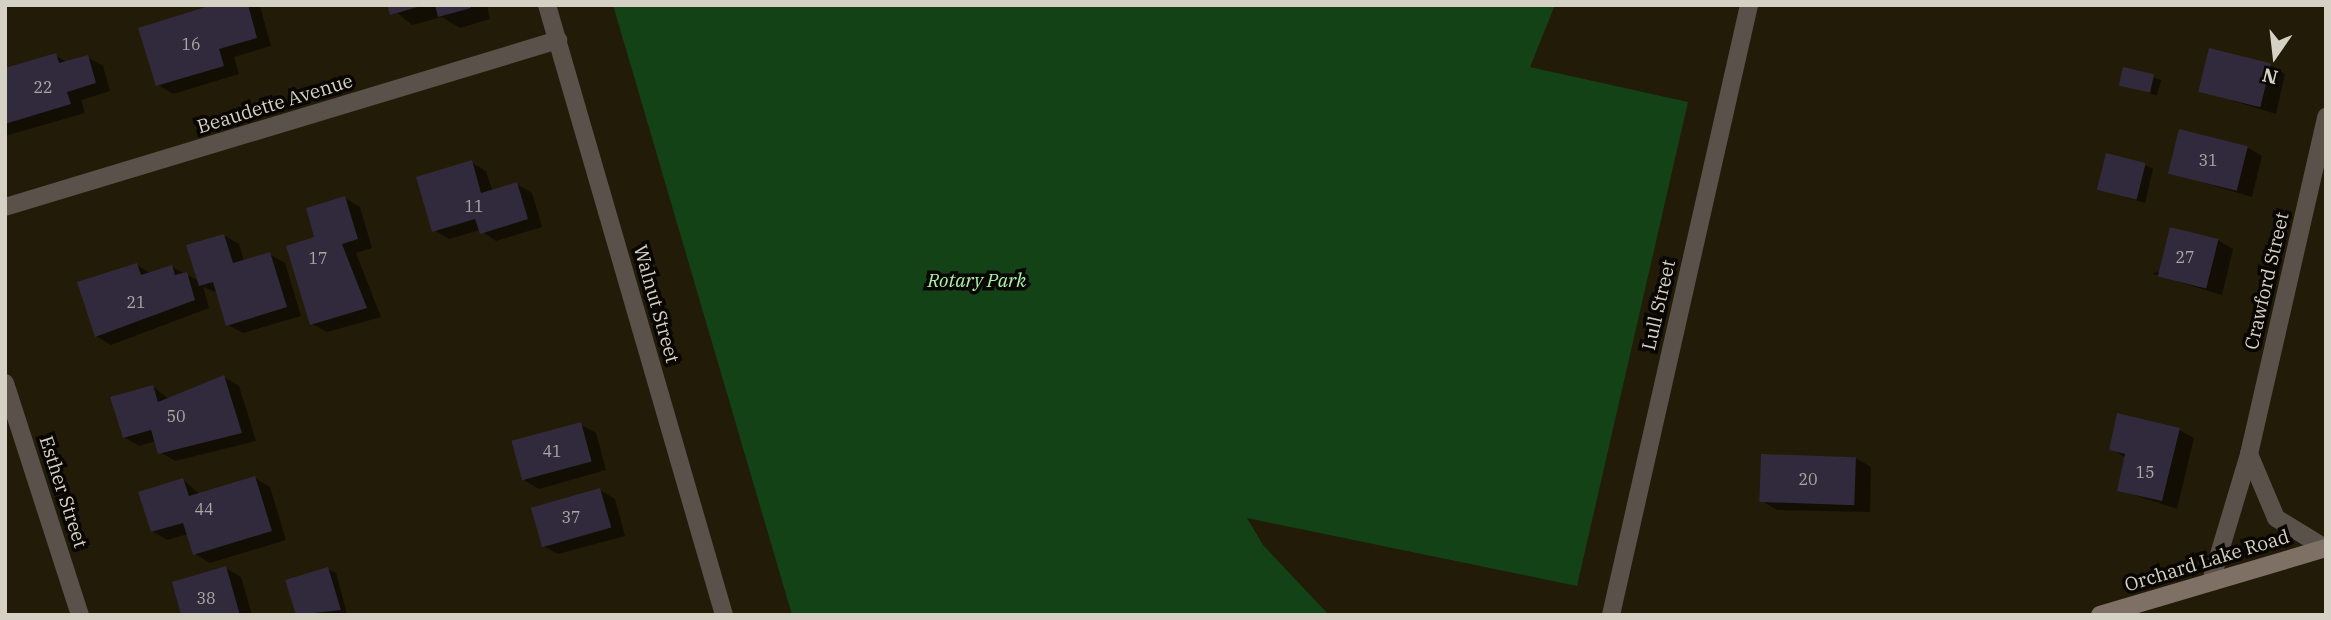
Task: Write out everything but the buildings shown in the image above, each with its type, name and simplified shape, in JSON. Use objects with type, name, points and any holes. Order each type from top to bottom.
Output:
[{"type":"main road","name":"Orchard Lake Road","points":[[2100,615],[2326,548]]},
{"type":"street","name":"Walnut Street","points":[[547,5],[724,615]]},
{"type":"street","name":"Lull Street","points":[[1611,615],[1749,5]]},
{"type":"street","name":"Beaudette Avenue","points":[[5,207],[558,40]]},
{"type":"street","name":"Crawford Street","points":[[2211,581],[2249,454],[2326,117]]},
{"type":"street","name":"Esther Street","points":[[5,383],[80,615]]},
{"type":"street","points":[[2249,454],[2276,518],[2326,548]]},
{"type":"green space","name":"Rotary Park","points":[[613,5],[1555,5],[1530,67],[1688,102],[1577,586],[1247,518],[1263,545],[1329,615],[792,615]]}]
